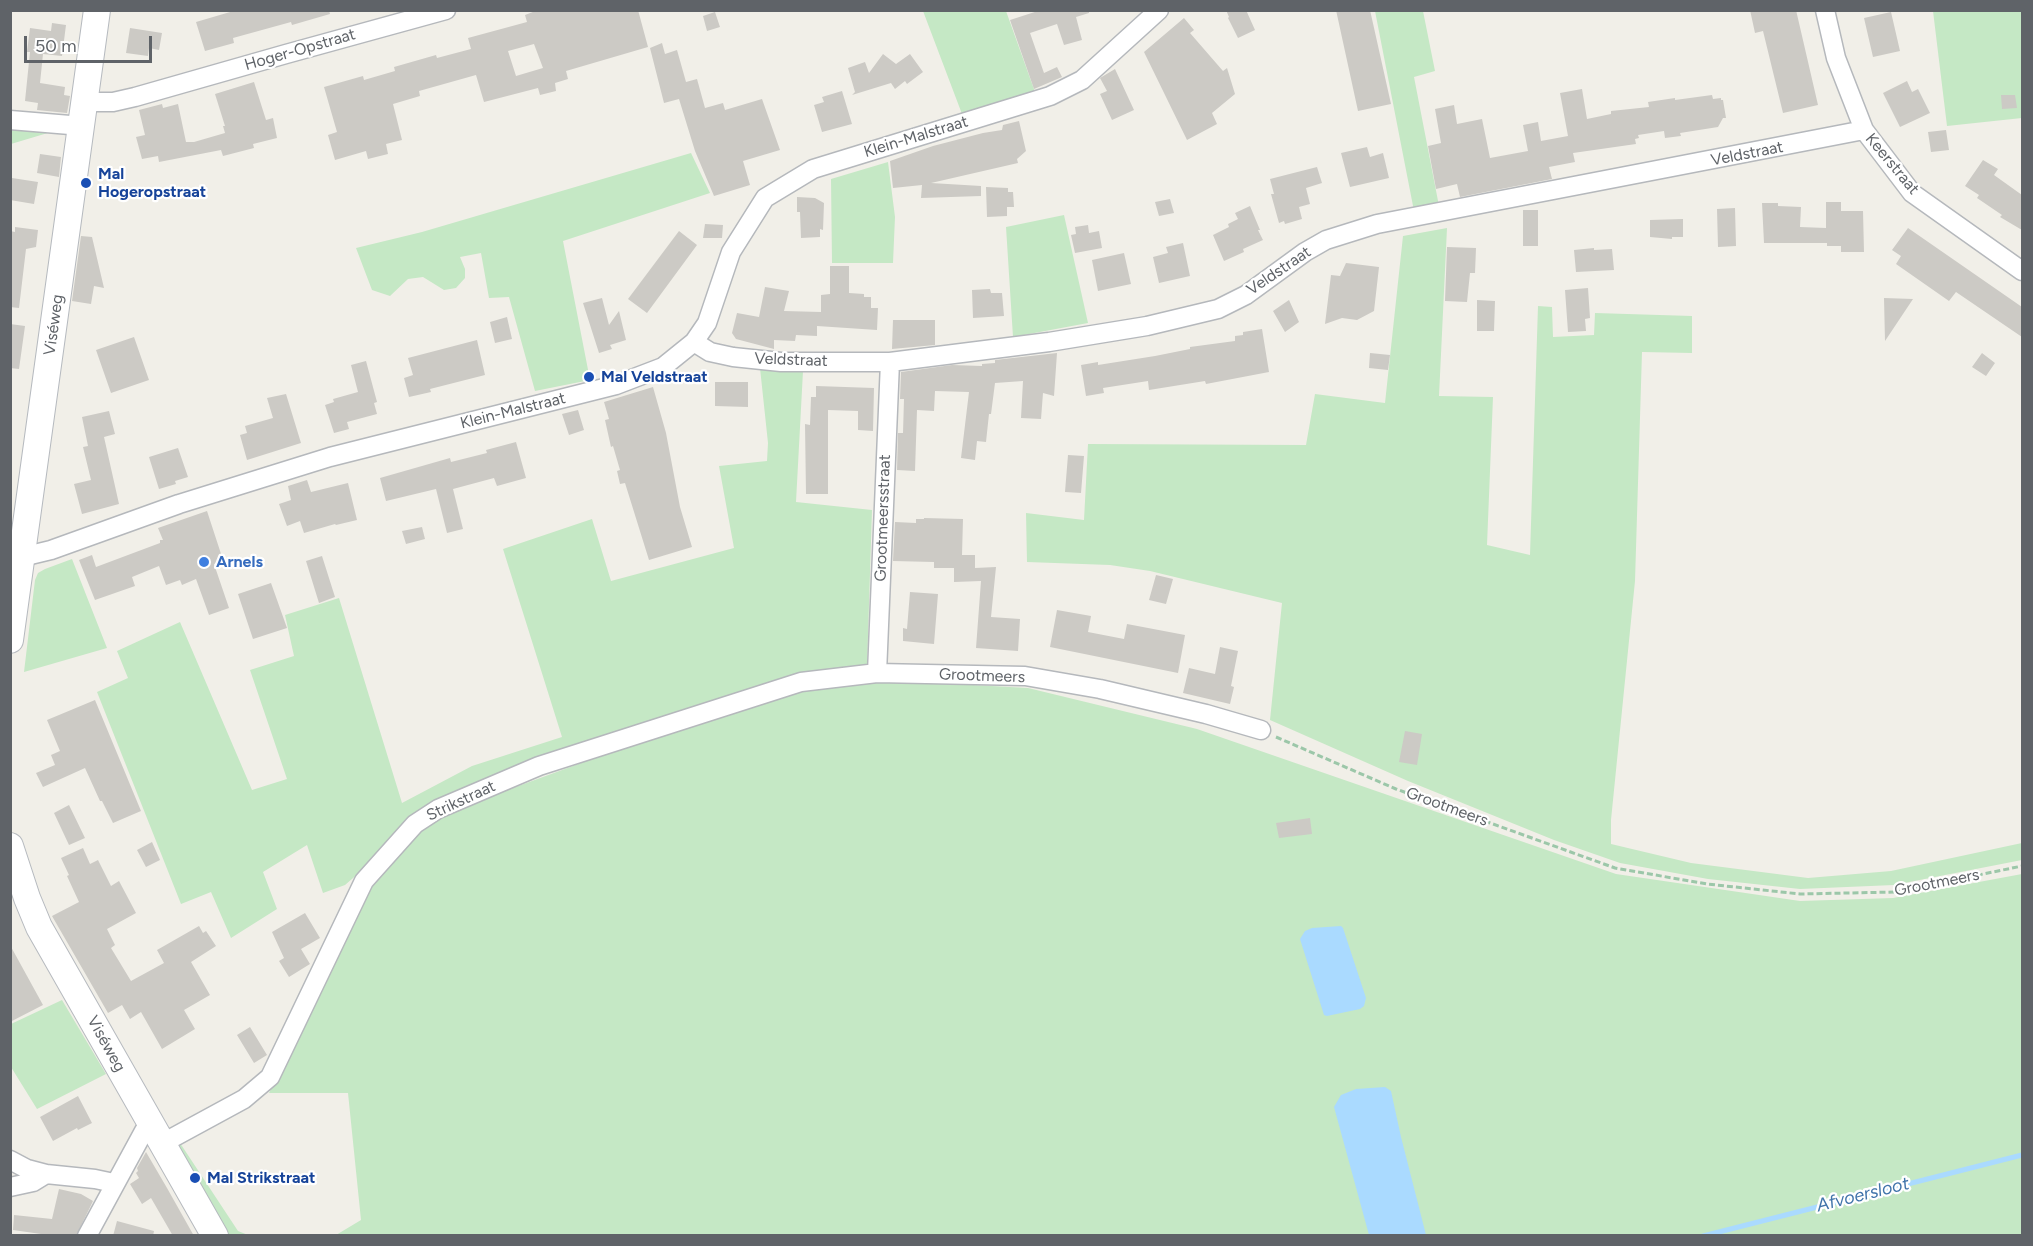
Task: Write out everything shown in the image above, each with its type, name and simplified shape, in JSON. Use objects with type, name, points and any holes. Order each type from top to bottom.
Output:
[{"type":"main road","name":"Viséweg","points":[[10,640],[97,10]]},
{"type":"main road","name":"Viséweg","points":[[10,846],[39,927],[215,1236]]},
{"type":"street","name":"Hoger-Opstraat","points":[[10,120],[83,114],[113,102],[135,98],[446,10]]},
{"type":"street","name":"Klein-Malstraat","points":[[22,557],[51,550],[179,504],[330,456],[616,385],[663,367],[694,342],[707,322],[731,252],[765,198],[813,169],[1050,96],[1082,80],[1159,10]]},
{"type":"street","name":"Keerstraat","points":[[1825,10],[1836,58],[1864,130],[1912,193],[2022,272]]},
{"type":"street","name":"Veldstraat","points":[[694,342],[710,352],[781,362],[890,362],[1049,342],[1157,324],[1218,309],[1246,295],[1305,252],[1326,240],[1377,225],[1864,130]]},
{"type":"street","name":"Grootmeersstraat","points":[[877,673],[890,362]]},
{"type":"street","name":"Grootmeers","points":[[877,673],[1025,676],[1100,689],[1206,714],[1260,730]]},
{"type":"street","name":"Strikstraat","points":[[157,1133],[244,1100],[270,1077],[364,881],[415,824],[438,809],[539,766],[801,682],[877,673]]},
{"type":"street","points":[[87,1236],[144,1131],[157,1133]]},
{"type":"street","points":[[10,1160],[46,1174],[114,1183]]},
{"type":"street","points":[[10,1187],[33,1182],[46,1174]]},
{"type":"path","name":"Grootmeers","points":[[1260,730],[1396,789],[1615,868],[1707,884],[1800,894],[1896,892],[2022,866]]},
{"type":"green space","points":[[923,11],[1006,11],[1035,92],[962,114]]},
{"type":"green space","points":[[1375,11],[1423,11],[1435,71],[1414,77],[1439,206],[1414,211]]},
{"type":"green space","points":[[1933,11],[2022,11],[2022,118],[1947,126]]},
{"type":"green space","points":[[11,129],[51,132],[11,144]]},
{"type":"green space","points":[[691,153],[710,193],[563,241],[590,380],[535,391],[509,297],[489,298],[481,253],[460,257],[465,269],[465,278],[456,288],[444,290],[423,277],[408,279],[390,296],[372,290],[356,248],[422,232]]},
{"type":"green space","points":[[888,162],[895,217],[893,263],[832,263],[831,179]]},
{"type":"green space","points":[[1064,215],[1088,323],[1013,337],[1006,227]]},
{"type":"green space","points":[[1447,228],[1439,396],[1493,397],[1487,545],[1530,555],[1538,306],[1552,307],[1553,337],[1594,335],[1595,313],[1692,316],[1692,353],[1642,352],[1635,581],[1611,820],[1611,844],[1691,863],[1808,878],[1891,871],[2022,843],[2022,860],[1894,885],[1800,889],[1708,879],[1620,863],[1554,840],[1408,781],[1270,720],[1282,603],[1150,571],[1110,565],[1027,562],[1026,513],[1084,520],[1088,444],[1306,445],[1315,394],[1385,403],[1403,236]]},
{"type":"green space","points":[[760,368],[803,371],[796,502],[872,510],[867,667],[508,770],[448,795],[408,821],[345,885],[323,893],[307,845],[263,872],[277,909],[231,938],[211,892],[181,904],[97,692],[128,678],[117,651],[180,622],[252,790],[287,779],[250,670],[294,656],[285,615],[339,598],[402,803],[472,766],[562,737],[503,549],[592,519],[611,581],[734,548],[719,466],[767,461],[768,443]]},
{"type":"green space","points":[[72,559],[107,648],[24,672],[35,580],[38,573],[45,569]]},
{"type":"green space","points":[[883,680],[1028,688],[1197,729],[1616,874],[1800,901],[1893,898],[2022,874],[2022,1235],[336,1235],[361,1220],[348,1093],[269,1093],[362,894],[422,827],[461,807],[674,729],[807,688]]},
{"type":"green space","points":[[62,1000],[106,1074],[37,1109],[11,1067],[11,1024]]},
{"type":"green space","points":[[180,1143],[238,1231],[248,1235],[228,1235],[177,1145]]},
{"type":"water","points":[[1341,926],[1366,998],[1364,1006],[1360,1009],[1327,1016],[1324,1015],[1300,939],[1305,931],[1312,928]]},
{"type":"water","points":[[1385,1087],[1391,1091],[1426,1235],[1369,1235],[1334,1107],[1341,1095],[1356,1089]]},
{"type":"building","points":[[237,10],[329,10],[330,14],[233,38],[234,43],[205,51],[196,22]]},
{"type":"building","points":[[538,10],[638,10],[648,47],[566,71],[568,79],[555,83],[556,91],[540,95],[538,88],[484,102],[476,75],[419,91],[420,96],[393,104],[402,140],[386,144],[388,154],[368,159],[366,151],[335,160],[328,135],[337,132],[324,87],[363,76],[364,80],[395,71],[394,67],[436,55],[437,58],[471,49],[468,38],[527,22],[525,15]],"holes":[[[534,44],[543,68],[516,76],[508,51]]]},
{"type":"building","points":[[1041,10],[1089,10],[1089,13],[1076,17],[1082,40],[1064,45],[1057,24],[1030,33],[1044,73],[1057,67],[1062,77],[1034,89],[1010,20]]},
{"type":"building","points":[[1226,10],[1246,10],[1255,30],[1238,38]]},
{"type":"building","points":[[1336,10],[1370,10],[1391,104],[1358,111]]},
{"type":"building","points":[[1750,10],[1796,10],[1818,105],[1783,113],[1763,31],[1755,33]]},
{"type":"building","points":[[715,12],[720,27],[707,31],[703,16]]},
{"type":"building","points":[[1891,12],[1900,51],[1873,57],[1864,18]]},
{"type":"building","points":[[1184,18],[1194,30],[1190,33],[1223,71],[1227,68],[1235,94],[1212,113],[1217,124],[1187,140],[1144,52]]},
{"type":"building","points":[[52,23],[66,25],[62,56],[43,54],[40,83],[65,87],[64,95],[70,96],[67,113],[37,110],[38,103],[25,101],[30,28],[51,31]]},
{"type":"building","points":[[130,28],[162,33],[159,50],[149,48],[148,56],[126,53]]},
{"type":"building","points":[[662,43],[665,54],[677,50],[686,82],[697,79],[705,108],[723,103],[725,110],[762,99],[780,150],[743,161],[750,185],[714,196],[695,151],[679,99],[664,103],[650,48]]},
{"type":"building","points":[[883,54],[896,64],[910,54],[923,72],[907,84],[905,81],[895,89],[891,83],[852,95],[855,92],[848,68],[865,62],[869,73]]},
{"type":"building","points":[[1115,69],[1134,110],[1112,120],[1100,94],[1107,91],[1100,78]]},
{"type":"building","points":[[1907,81],[1912,92],[1918,89],[1930,113],[1900,127],[1883,93]]},
{"type":"building","points":[[254,82],[266,120],[273,118],[277,138],[253,144],[254,148],[223,156],[221,150],[159,162],[158,156],[142,159],[136,137],[145,135],[139,110],[162,104],[163,108],[178,104],[186,142],[194,142],[225,133],[215,94]]},
{"type":"building","points":[[1582,89],[1587,119],[1611,114],[1611,111],[1649,107],[1648,102],[1712,95],[1713,99],[1723,100],[1726,118],[1723,118],[1718,127],[1680,133],[1681,136],[1665,138],[1664,131],[1638,135],[1639,138],[1635,139],[1636,144],[1573,153],[1575,162],[1549,167],[1552,179],[1460,197],[1457,184],[1436,189],[1428,146],[1441,143],[1435,109],[1454,105],[1457,124],[1482,119],[1490,158],[1528,151],[1523,125],[1538,122],[1541,141],[1568,136],[1560,93]]},
{"type":"building","points":[[842,91],[852,124],[822,132],[814,105],[824,102],[822,97]]},
{"type":"building","points":[[2001,95],[2015,95],[2017,108],[2002,109]]},
{"type":"building","points":[[1019,121],[1026,151],[1017,159],[1018,163],[931,183],[981,186],[981,196],[921,198],[922,185],[893,188],[890,161],[933,146],[1002,130],[1003,125]]},
{"type":"building","points":[[1946,130],[1949,150],[1931,152],[1928,132]]},
{"type":"building","points":[[1367,147],[1370,157],[1383,153],[1389,178],[1350,187],[1341,153]]},
{"type":"building","points":[[40,154],[61,157],[59,177],[37,173]]},
{"type":"building","points":[[1983,160],[1998,169],[1994,175],[2022,195],[2022,230],[2000,217],[2002,215],[1977,198],[1979,195],[1965,186]]},
{"type":"building","points":[[1317,167],[1322,183],[1306,188],[1310,204],[1299,207],[1302,219],[1285,224],[1284,221],[1279,223],[1271,194],[1274,194],[1270,179]]},
{"type":"building","points":[[12,178],[38,182],[34,204],[10,200]]},
{"type":"building","points":[[986,187],[1008,188],[1008,192],[1013,192],[1014,207],[1007,207],[1007,216],[987,217]]},
{"type":"building","points":[[797,197],[815,198],[824,203],[823,230],[820,229],[820,237],[801,238]]},
{"type":"building","points":[[1170,199],[1174,213],[1159,216],[1155,202]]},
{"type":"building","points":[[1826,202],[1841,202],[1841,211],[1863,211],[1864,252],[1841,252],[1841,246],[1827,246],[1827,243],[1764,243],[1762,203],[1801,207],[1800,227],[1826,228]]},
{"type":"building","points":[[1250,206],[1263,240],[1224,261],[1213,235],[1229,227],[1228,224],[1238,219],[1235,213]]},
{"type":"building","points":[[1735,208],[1736,246],[1718,247],[1717,209]]},
{"type":"building","points":[[1523,210],[1538,210],[1538,246],[1523,246]]},
{"type":"building","points":[[1683,219],[1683,237],[1672,237],[1672,239],[1650,237],[1650,220]]},
{"type":"building","points":[[705,224],[723,225],[722,238],[703,238]]},
{"type":"building","points":[[1088,225],[1089,233],[1099,231],[1102,248],[1075,253],[1071,235],[1076,234],[1075,227]]},
{"type":"building","points":[[15,227],[38,230],[36,247],[26,249],[19,308],[10,307],[10,231],[15,232]]},
{"type":"building","points":[[1908,228],[2022,307],[2022,337],[1956,292],[1949,301],[1896,264],[1901,256],[1892,250]]},
{"type":"building","points":[[679,231],[697,245],[647,313],[628,299]]},
{"type":"building","points":[[81,236],[92,237],[104,288],[94,286],[91,304],[72,301]]},
{"type":"building","points":[[1183,243],[1190,276],[1159,283],[1153,257],[1168,253],[1166,247]]},
{"type":"building","points":[[1447,247],[1476,248],[1475,273],[1470,273],[1467,302],[1445,301]]},
{"type":"building","points":[[1594,248],[1594,250],[1612,249],[1614,270],[1576,272],[1574,250]]},
{"type":"building","points":[[1124,253],[1131,284],[1098,291],[1092,260]]},
{"type":"building","points":[[1346,263],[1379,267],[1374,311],[1357,320],[1342,318],[1325,324],[1331,275],[1340,276]]},
{"type":"building","points":[[830,266],[849,266],[849,293],[871,297],[871,308],[878,308],[877,330],[817,326],[817,336],[796,335],[795,341],[774,340],[774,349],[736,339],[732,333],[737,313],[759,317],[765,287],[789,291],[784,311],[821,312],[821,295],[830,294]]},
{"type":"building","points":[[1588,288],[1590,318],[1585,319],[1586,331],[1568,332],[1565,290]]},
{"type":"building","points":[[990,289],[991,293],[1002,293],[1004,316],[973,318],[972,290]]},
{"type":"building","points":[[602,298],[609,325],[619,311],[626,340],[610,345],[612,349],[599,353],[583,303]]},
{"type":"building","points":[[1884,298],[1913,299],[1885,341]]},
{"type":"building","points":[[1289,300],[1299,322],[1285,332],[1273,311]]},
{"type":"building","points":[[1477,300],[1495,301],[1494,331],[1477,331]]},
{"type":"building","points":[[507,317],[512,339],[495,343],[490,322]]},
{"type":"building","points":[[893,320],[935,320],[935,345],[892,349]]},
{"type":"building","points":[[10,324],[25,326],[19,369],[10,368]]},
{"type":"building","points":[[1262,329],[1269,372],[1206,384],[1205,381],[1149,390],[1148,381],[1103,388],[1104,393],[1086,396],[1081,365],[1098,362],[1098,365],[1155,356],[1190,349],[1190,347],[1235,341],[1235,336],[1243,335],[1243,332]]},
{"type":"building","points":[[134,337],[149,380],[111,393],[96,350]]},
{"type":"building","points":[[477,340],[485,375],[430,389],[431,392],[409,397],[404,378],[413,375],[408,358]]},
{"type":"building","points":[[1057,353],[1054,396],[1043,393],[1041,419],[1021,418],[1023,381],[995,383],[986,442],[977,441],[975,460],[961,458],[969,392],[935,391],[934,411],[917,410],[915,471],[897,470],[898,433],[903,433],[904,399],[900,399],[901,372],[952,365],[982,366],[982,364],[995,363],[995,360]]},
{"type":"building","points":[[1370,353],[1390,355],[1388,370],[1369,368]]},
{"type":"building","points":[[1982,353],[1995,363],[1986,376],[1972,367]]},
{"type":"building","points":[[366,361],[377,402],[374,403],[377,414],[347,422],[349,429],[334,433],[325,405],[334,402],[333,399],[358,392],[351,365]]},
{"type":"building","points":[[715,382],[748,382],[748,407],[715,406]]},
{"type":"building","points":[[816,386],[874,388],[873,431],[858,430],[858,411],[828,410],[828,494],[806,494],[805,424],[810,425],[811,397],[816,397]]},
{"type":"building","points":[[653,387],[666,433],[680,507],[692,547],[649,560],[625,483],[620,484],[617,471],[620,470],[613,446],[611,447],[605,420],[609,419],[604,402]]},
{"type":"building","points":[[286,394],[301,443],[247,460],[240,435],[247,433],[245,426],[273,418],[267,398]]},
{"type":"building","points":[[578,410],[584,430],[569,435],[562,414]]},
{"type":"building","points":[[109,411],[115,434],[104,437],[119,504],[82,514],[74,484],[91,480],[83,447],[88,446],[82,417]]},
{"type":"building","points":[[516,442],[526,478],[497,486],[494,478],[453,489],[463,529],[447,533],[436,489],[386,501],[380,478],[450,458],[451,462],[487,453],[486,450]]},
{"type":"building","points":[[178,448],[188,477],[175,481],[176,484],[159,489],[149,457]]},
{"type":"building","points":[[1068,455],[1084,456],[1081,493],[1065,492]]},
{"type":"building","points":[[307,480],[311,492],[348,483],[357,520],[304,533],[300,521],[287,526],[279,504],[291,500],[288,486]]},
{"type":"building","points":[[207,511],[223,560],[214,564],[229,608],[209,615],[196,579],[182,585],[180,580],[166,585],[159,566],[132,577],[135,586],[95,600],[79,560],[92,555],[96,567],[160,543],[160,540],[163,540],[158,528]]},
{"type":"building","points":[[916,519],[963,519],[962,555],[975,555],[975,568],[996,567],[991,617],[1020,619],[1018,651],[976,648],[981,581],[954,582],[954,568],[934,568],[934,562],[893,561],[895,522],[916,523]]},
{"type":"building","points":[[422,527],[425,539],[406,544],[402,531]]},
{"type":"building","points":[[322,556],[335,597],[319,603],[306,561]]},
{"type":"building","points":[[1156,575],[1173,579],[1166,604],[1149,600]]},
{"type":"building","points":[[271,583],[287,628],[253,639],[238,594]]},
{"type":"building","points":[[910,592],[938,594],[934,644],[903,641],[903,628],[907,629]]},
{"type":"building","points":[[1057,610],[1091,616],[1088,632],[1124,639],[1127,624],[1185,635],[1178,673],[1050,647]]},
{"type":"building","points":[[1220,647],[1238,651],[1230,704],[1183,693],[1189,668],[1215,674]]},
{"type":"building","points":[[95,700],[141,811],[113,823],[85,768],[43,787],[36,773],[55,765],[51,755],[60,751],[47,720]]},
{"type":"building","points":[[1405,731],[1422,734],[1417,765],[1399,762]]},
{"type":"building","points":[[69,805],[85,838],[69,845],[54,813]]},
{"type":"building","points":[[1310,818],[1312,834],[1279,838],[1276,823]]},
{"type":"building","points":[[152,842],[160,860],[146,867],[137,850]]},
{"type":"building","points":[[83,848],[90,864],[98,860],[111,886],[119,881],[136,913],[107,929],[115,945],[111,948],[131,981],[164,963],[157,950],[199,926],[203,933],[206,931],[216,946],[191,962],[210,995],[184,1010],[195,1029],[162,1049],[141,1012],[130,1019],[122,1005],[108,1013],[52,916],[79,902],[61,858]]},
{"type":"building","points":[[305,913],[320,938],[301,949],[310,964],[289,977],[279,961],[284,958],[272,932]]},
{"type":"building","points":[[10,945],[43,1005],[10,1022]]},
{"type":"building","points":[[250,1027],[267,1055],[254,1063],[237,1035]]},
{"type":"building","points":[[78,1096],[92,1123],[53,1141],[40,1117]]},
{"type":"building","points":[[146,1152],[194,1236],[173,1236],[151,1198],[142,1204],[130,1184],[139,1178],[136,1173],[137,1168]]},
{"type":"building","points":[[59,1189],[81,1194],[93,1201],[76,1236],[41,1236],[41,1234],[13,1230],[14,1215],[52,1219]]},
{"type":"building","points":[[117,1221],[154,1231],[153,1236],[113,1236]]},
{"type":"waterway","name":"Afvoersloot","points":[[1703,1236],[2022,1155]]},
{"type":"place","name":"Mal Hogeropstraat","points":[[86,183]]},
{"type":"place","name":"Mal Veldstraat","points":[[589,377]]},
{"type":"place","name":"Arnels","points":[[204,562]]},
{"type":"place","name":"Mal Strikstraat","points":[[195,1178]]}]
